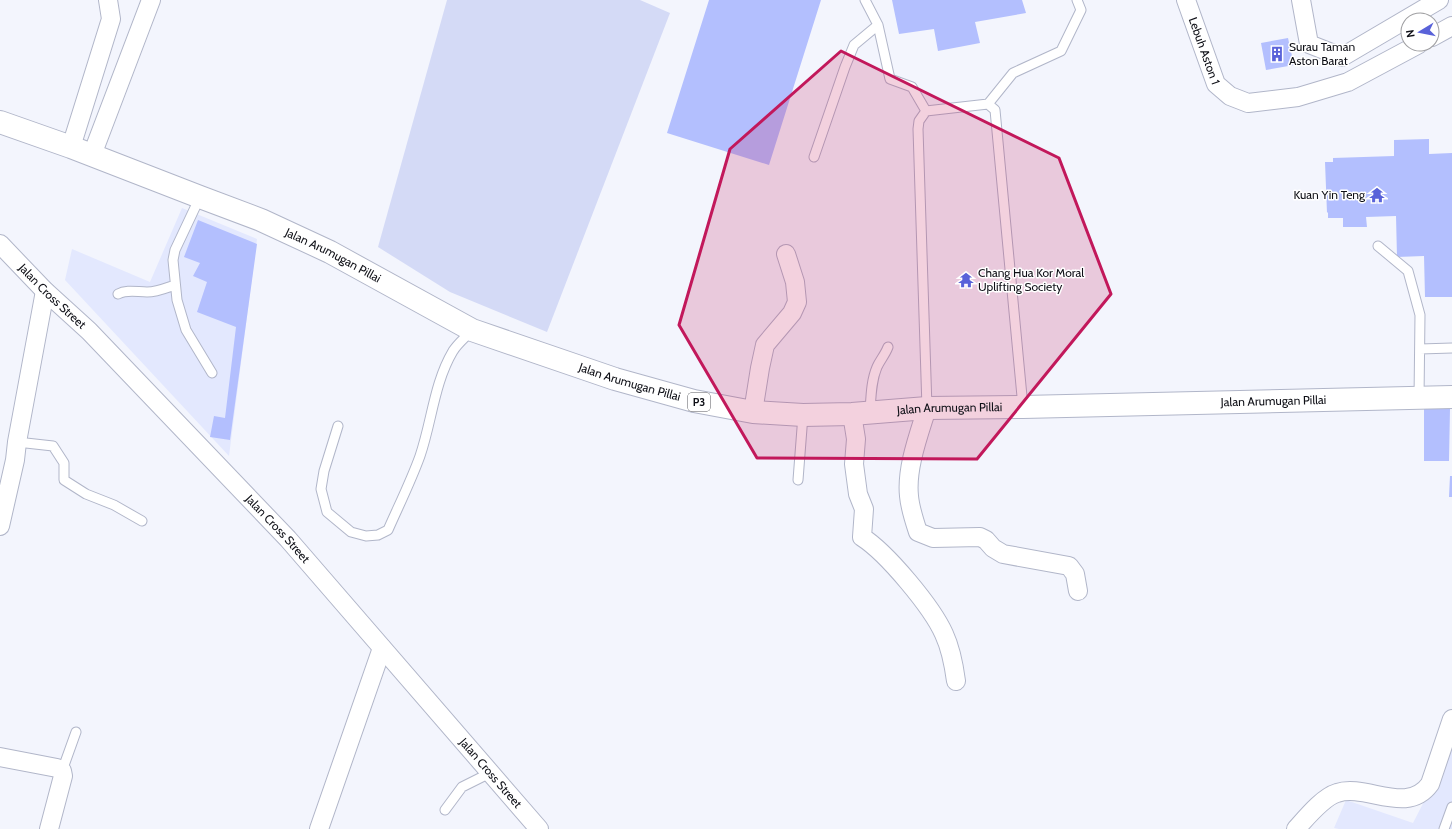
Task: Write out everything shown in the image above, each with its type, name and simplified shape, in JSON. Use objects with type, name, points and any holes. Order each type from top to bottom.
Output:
[{"type":"main road","name":"Jalan Arumugan Pillai","points":[[0,122],[71,147],[261,220],[330,252],[472,330],[615,379],[694,401],[754,412],[803,415],[861,413],[927,408],[1452,397]]},
{"type":"street","points":[[71,147],[111,19],[108,0]]},
{"type":"street","points":[[92,155],[151,0]]},
{"type":"street","name":"Lebuh Aston 1","points":[[1186,0],[1216,84],[1230,96],[1248,103],[1298,97],[1348,82],[1404,52]]},
{"type":"street","points":[[1301,0],[1309,44],[1342,57],[1439,0]]},
{"type":"street","points":[[1440,33],[1452,26]]},
{"type":"street","name":"Jalan Cross Street","points":[[0,244],[45,291],[89,331],[288,538],[539,829]]},
{"type":"street","points":[[754,412],[760,368],[766,345],[792,313],[797,302],[796,282],[786,254]]},
{"type":"street","points":[[0,526],[16,451],[45,291]]},
{"type":"street","points":[[927,408],[910,470],[909,494],[912,516],[918,532],[933,538],[980,538],[986,540],[993,548],[1004,554],[1069,566],[1075,574],[1078,591]]},
{"type":"street","points":[[861,413],[856,439],[854,464],[858,494],[864,509],[862,537],[871,543],[909,583],[930,611],[944,634],[953,662],[956,682]]},
{"type":"street","points":[[0,470],[16,451]]},
{"type":"street","points":[[319,829],[382,648]]},
{"type":"street","points":[[1298,828],[1329,796],[1338,792],[1350,791],[1403,799],[1414,797],[1425,791],[1430,784],[1452,719]]},
{"type":"street","points":[[0,757],[57,768],[62,771],[63,776],[49,829]]},
{"type":"lane","points":[[865,0],[878,25],[890,79],[912,87],[926,111]]},
{"type":"lane","points":[[927,408],[918,130],[919,121],[926,111],[988,104],[1013,74],[1061,51],[1081,10],[1077,0]]},
{"type":"lane","points":[[814,157],[854,45],[878,25]]},
{"type":"lane","points":[[988,104],[995,110],[1023,407]]},
{"type":"lane","points":[[200,197],[175,250],[173,260],[177,300],[186,330],[212,372]]},
{"type":"lane","points":[[1378,246],[1408,271],[1420,315],[1419,398]]},
{"type":"lane","points":[[118,294],[122,292],[147,292],[160,290],[175,285]]},
{"type":"lane","points":[[338,426],[324,471],[321,489],[327,512],[351,532],[366,536],[378,535],[388,530],[413,473],[420,455],[434,398],[444,368],[454,350],[472,330]]},
{"type":"lane","points":[[861,413],[872,386],[877,367],[886,354],[888,347]]},
{"type":"lane","points":[[1420,349],[1452,348]]},
{"type":"lane","points":[[798,480],[803,415]]},
{"type":"lane","points":[[16,451],[53,446],[64,463],[64,480],[86,494],[114,506],[142,521]]},
{"type":"lane","points":[[62,771],[76,732]]},
{"type":"lane","points":[[445,810],[462,787],[490,773]]},
{"type":"lane","points":[[1444,829],[1452,807]]},
{"type":"highlighted area","points":[[841,51],[1059,158],[1111,294],[977,459],[757,458],[679,325],[730,149]]},
{"type":"shaded area","points":[[447,0],[640,0],[670,13],[547,332],[450,292],[378,247]]},
{"type":"shaded area","points":[[182,208],[257,239],[229,456],[65,280],[72,249],[150,282]]},
{"type":"shaded area","points":[[1452,747],[1452,829],[1334,828],[1346,800],[1413,823]]},
{"type":"building","points":[[709,0],[821,0],[769,165],[667,133]]},
{"type":"building","points":[[892,0],[1022,0],[1026,13],[975,22],[980,43],[938,51],[934,29],[899,34]]},
{"type":"building","name":"Surau Taman Aston Barat","points":[[1288,38],[1294,65],[1266,70],[1261,43]]},
{"type":"building","points":[[1429,139],[1429,154],[1452,153],[1452,297],[1425,297],[1424,256],[1397,257],[1396,216],[1366,217],[1367,227],[1343,227],[1343,218],[1328,218],[1328,212],[1327,213],[1325,162],[1333,162],[1333,158],[1394,156],[1394,140]]},
{"type":"building","points":[[198,220],[257,244],[230,440],[210,437],[214,416],[225,418],[236,327],[197,312],[207,282],[193,276],[200,263],[184,257]]},
{"type":"building","points":[[1424,409],[1450,409],[1449,461],[1424,461]]},
{"type":"building","points":[[1450,476],[1452,476],[1452,497],[1449,497]]},
{"type":"place","name":"Surau Taman Aston Barat","points":[[1277,54]]},
{"type":"place","name":"Kuan Yin Teng","points":[[1377,195]]},
{"type":"place","name":"Chang Hua Kor Moral Uplifting Society","points":[[966,280]]}]
